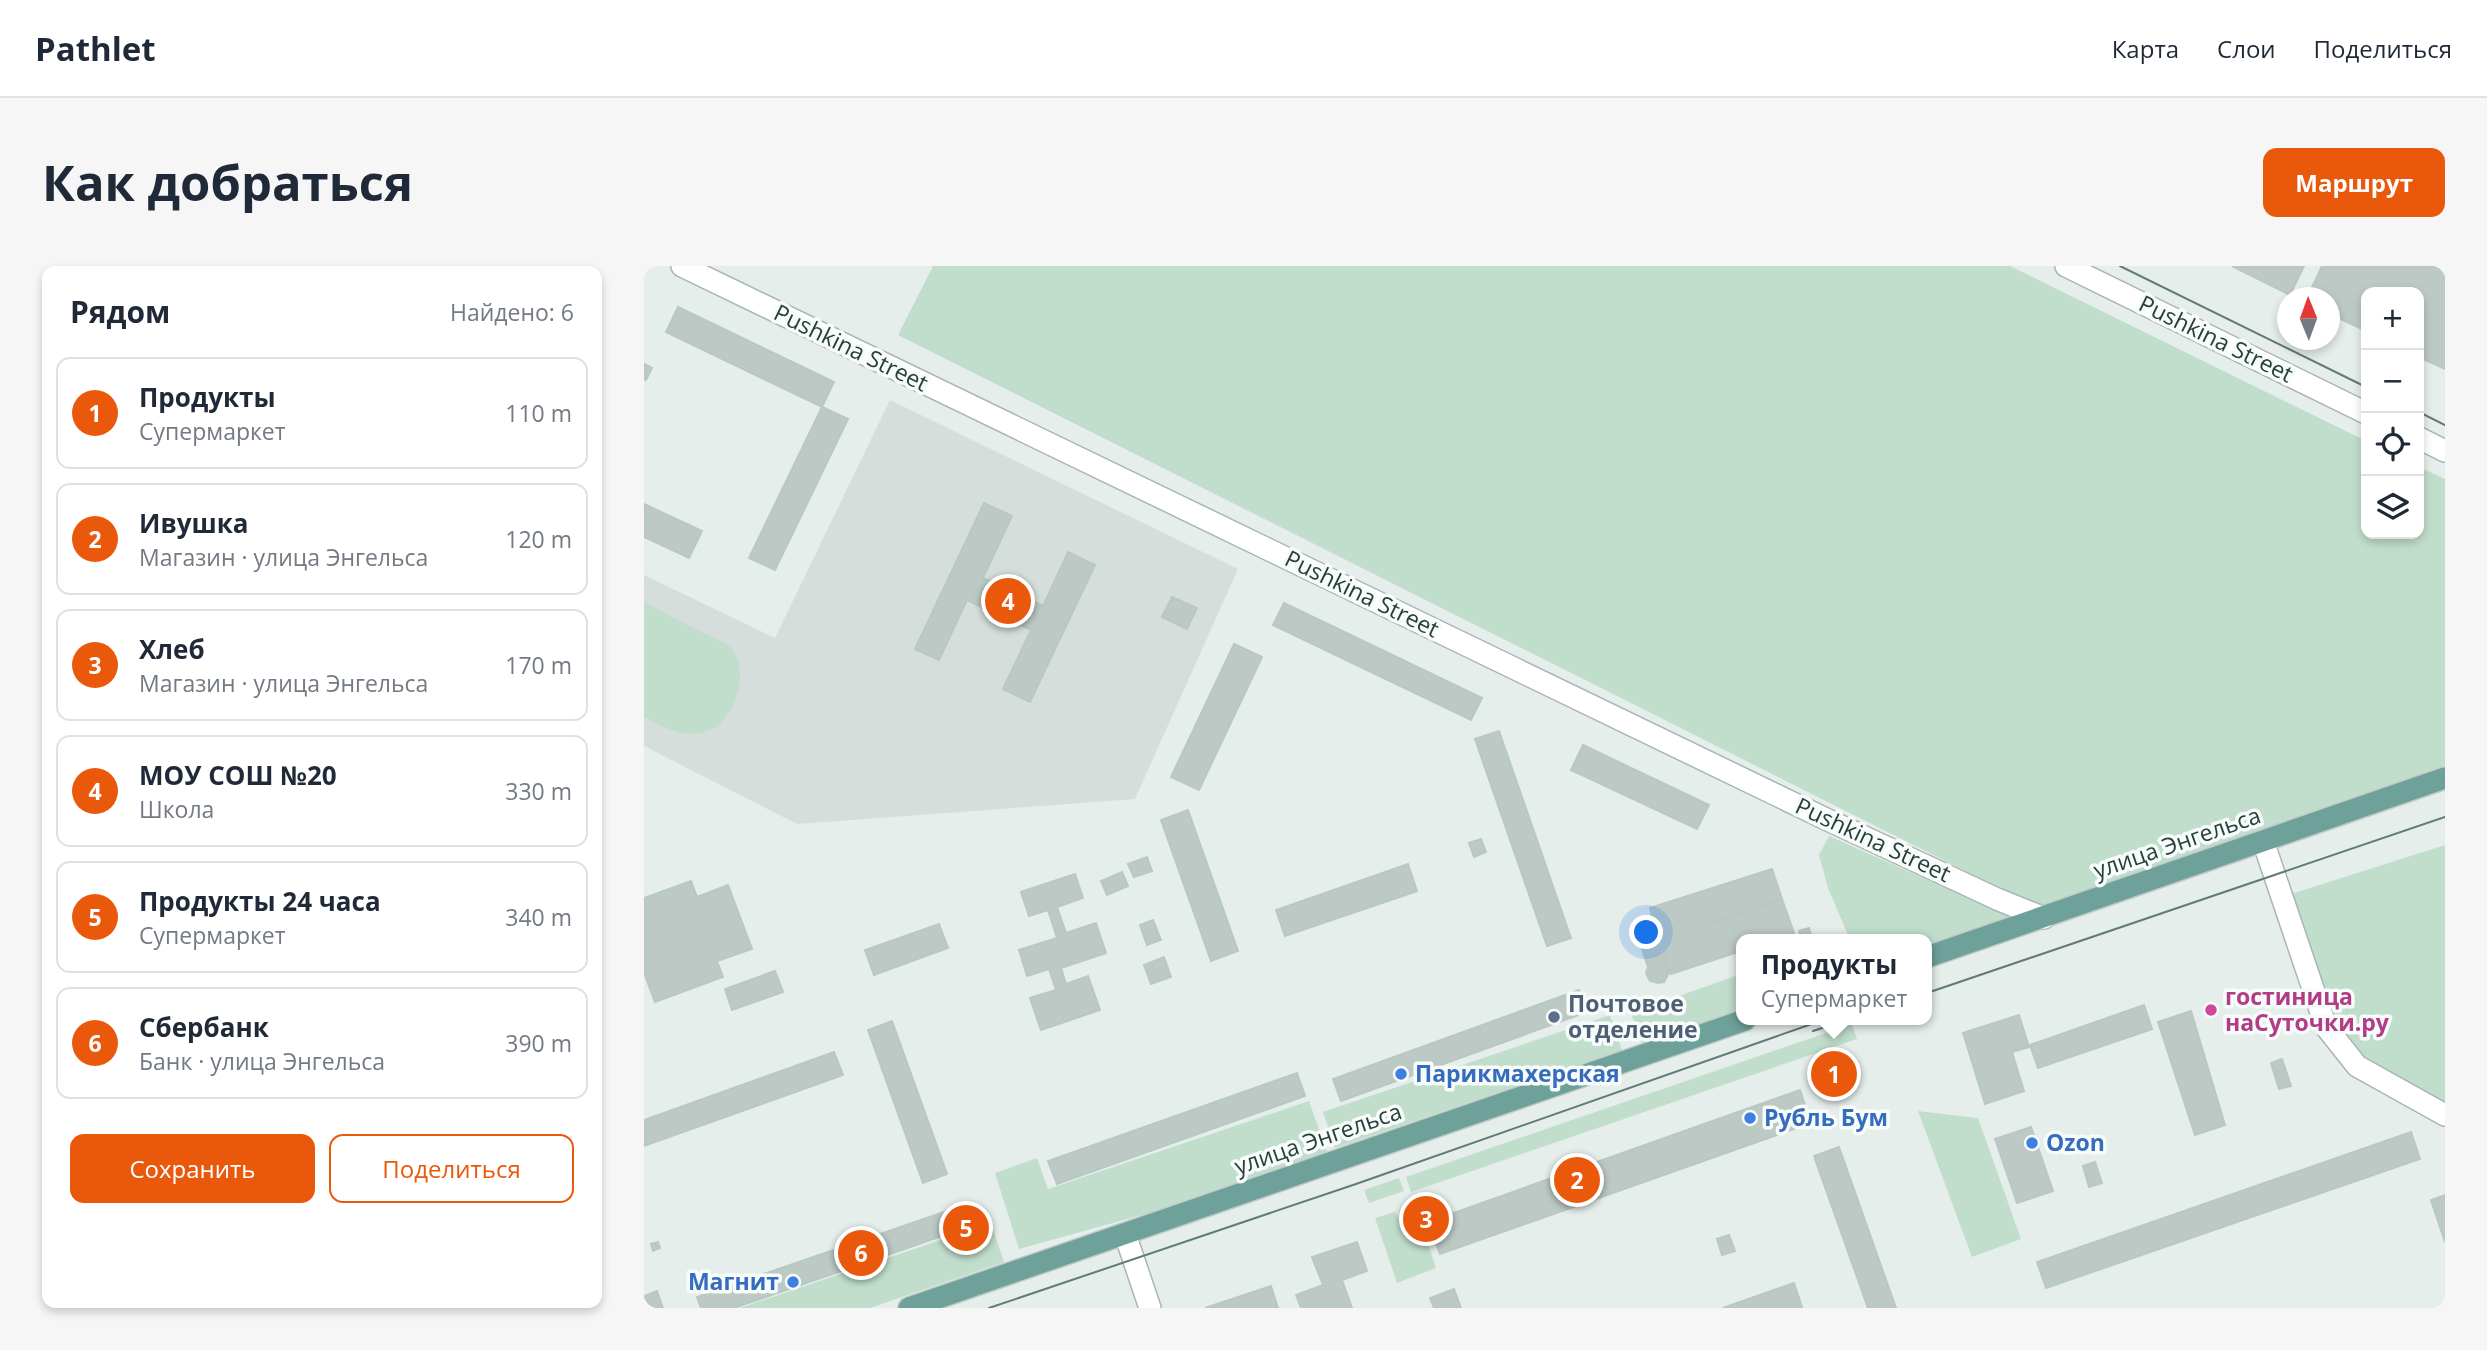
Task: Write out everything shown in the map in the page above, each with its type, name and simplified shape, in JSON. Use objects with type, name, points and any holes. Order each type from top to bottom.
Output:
[{"type":"main road","name":"улица Энгельса","points":[[1932,955],[2445,778]]},
{"type":"main road","name":"улица Энгельса","points":[[909,1308],[1736,1023]]},
{"type":"street","name":"Pushkina Street","points":[[682,266],[1816,814],[1997,899],[2044,918]]},
{"type":"street","name":"Pushkina Street","points":[[2066,266],[2361,411]]},
{"type":"street","points":[[2424,440],[2445,451]]},
{"type":"street","points":[[2263,841],[2326,1027],[2357,1066],[2445,1115]]},
{"type":"street","points":[[1125,1234],[1150,1308]]},
{"type":"shaded area","points":[[890,400],[1238,569],[1135,799],[797,824],[644,746],[644,575],[775,638]]},
{"type":"green space","points":[[933,266],[2010,266],[2361,439],[2361,539],[2424,539],[2424,469],[2445,479],[2445,766],[2039,908],[898,335]]},
{"type":"green space","points":[[644,602],[725,643],[736,656],[739,680],[733,705],[727,716],[710,730],[684,733],[668,729],[644,717]]},
{"type":"green space","points":[[1829,836],[2013,918],[1932,945],[1932,934],[1848,934],[1828,888],[1819,855]]},
{"type":"green space","points":[[2445,845],[2445,1106],[2376,1073],[2344,1038],[2321,991],[2291,894]]},
{"type":"green space","points":[[1736,976],[1736,1012],[1642,1043],[1631,1013]]},
{"type":"green space","points":[[1610,1015],[1622,1050],[1335,1148],[1323,1112]]},
{"type":"green space","points":[[1849,1025],[1852,1025],[1857,1039],[1411,1192],[1406,1177]]},
{"type":"green space","points":[[1309,1101],[1327,1152],[1149,1213],[1019,1249],[995,1173],[1037,1158],[1048,1189]]},
{"type":"green space","points":[[1918,1111],[1978,1118],[2021,1239],[1972,1257]]},
{"type":"green space","points":[[1399,1178],[1404,1191],[1369,1203],[1364,1190]]},
{"type":"green space","points":[[1395,1212],[1404,1228],[1429,1247],[1436,1268],[1397,1283],[1375,1218]]},
{"type":"green space","points":[[991,1223],[1004,1262],[870,1308],[740,1308]]},
{"type":"building","points":[[2232,266],[2304,266],[2294,287],[2277,288]]},
{"type":"building","points":[[2322,266],[2445,266],[2445,369],[2424,359],[2424,287],[2361,287],[2361,329],[2340,319],[2340,287],[2312,287]]},
{"type":"building","points":[[678,307],[834,382],[822,407],[666,332]]},
{"type":"building","points":[[644,364],[652,368],[646,380],[644,379]]},
{"type":"building","points":[[822,407],[848,419],[775,570],[749,558]]},
{"type":"building","points":[[984,503],[1012,516],[983,578],[1043,606],[1068,552],[1095,565],[1030,702],[1003,689],[1031,630],[967,600],[939,660],[915,649]]},
{"type":"building","points":[[644,504],[702,531],[689,558],[644,537]]},
{"type":"building","points":[[1172,597],[1197,608],[1187,629],[1162,617]]},
{"type":"building","points":[[1284,603],[1482,698],[1471,720],[1273,625]]},
{"type":"building","points":[[1234,644],[1262,657],[1199,790],[1171,777]]},
{"type":"building","points":[[1499,731],[1571,938],[1547,946],[1475,739]]},
{"type":"building","points":[[1583,745],[1709,805],[1697,829],[1571,770]]},
{"type":"building","points":[[1188,810],[1238,951],[1211,961],[1161,820]]},
{"type":"building","points":[[1481,839],[1486,852],[1474,857],[1469,843]]},
{"type":"building","points":[[1147,857],[1152,871],[1134,877],[1128,864]]},
{"type":"building","points":[[1408,864],[1417,891],[1285,936],[1276,910]]},
{"type":"building","points":[[1772,869],[1782,899],[1660,939],[1656,935],[1650,908]]},
{"type":"building","points":[[1122,872],[1128,886],[1107,895],[1101,881]]},
{"type":"building","points":[[1075,874],[1083,898],[1057,907],[1066,933],[1096,923],[1106,953],[1061,968],[1066,984],[1088,976],[1100,1010],[1041,1030],[1030,998],[1056,990],[1049,969],[1027,976],[1019,950],[1057,938],[1048,910],[1029,916],[1021,892]]},
{"type":"building","points":[[691,881],[697,897],[728,885],[752,949],[717,961],[723,977],[655,1002],[644,973],[644,898]]},
{"type":"building","points":[[1782,899],[1794,933],[1736,934],[1736,953],[1671,974],[1660,939]]},
{"type":"building","points":[[1153,920],[1161,940],[1147,945],[1140,925]]},
{"type":"building","points":[[939,924],[948,948],[874,975],[865,950]]},
{"type":"building","points":[[1809,928],[1811,934],[1800,934],[1799,931]]},
{"type":"building","points":[[1656,935],[1669,973],[1664,982],[1658,983],[1650,981],[1646,973],[1648,967],[1639,940]]},
{"type":"building","points":[[1164,957],[1171,977],[1151,984],[1144,965]]},
{"type":"building","points":[[775,971],[783,992],[732,1010],[725,989]]},
{"type":"building","points":[[1579,990],[1587,1012],[1341,1101],[1333,1079]]},
{"type":"building","points":[[2144,1005],[2152,1029],[2038,1068],[2030,1045]]},
{"type":"building","points":[[2191,1011],[2225,1125],[2195,1135],[2158,1022]]},
{"type":"building","points":[[2019,1015],[2029,1047],[2012,1052],[2024,1091],[1985,1104],[1963,1033]]},
{"type":"building","points":[[892,1021],[947,1174],[923,1183],[868,1030]]},
{"type":"building","points":[[834,1052],[843,1075],[644,1146],[644,1120]]},
{"type":"building","points":[[2282,1059],[2291,1086],[2279,1089],[2271,1063]]},
{"type":"building","points":[[1297,1073],[1305,1096],[1057,1184],[1048,1161]]},
{"type":"building","points":[[1800,1090],[1811,1123],[1440,1254],[1428,1222]]},
{"type":"building","points":[[2031,1127],[2053,1191],[2017,1203],[1995,1139]]},
{"type":"building","points":[[2411,1132],[2420,1159],[2046,1288],[2037,1262]]},
{"type":"building","points":[[1839,1147],[1896,1308],[1868,1308],[1814,1156]]},
{"type":"building","points":[[1285,1150],[1288,1160],[1277,1163],[1273,1154]]},
{"type":"building","points":[[2095,1162],[2102,1183],[2089,1187],[2083,1166]]},
{"type":"building","points":[[2445,1195],[2445,1242],[2431,1200]]},
{"type":"building","points":[[944,1212],[951,1233],[734,1308],[701,1308],[697,1297]]},
{"type":"building","points":[[975,1215],[980,1228],[954,1238],[949,1225]]},
{"type":"building","points":[[1729,1235],[1735,1251],[1722,1255],[1717,1239]]},
{"type":"building","points":[[658,1242],[660,1248],[653,1251],[651,1244]]},
{"type":"building","points":[[1357,1242],[1367,1271],[1342,1280],[1352,1308],[1301,1308],[1296,1295],[1323,1285],[1312,1257]]},
{"type":"building","points":[[1794,1283],[1802,1307],[1723,1308]]},
{"type":"building","points":[[1271,1286],[1278,1308],[1205,1308]]},
{"type":"building","points":[[1454,1289],[1461,1308],[1434,1308],[1430,1298]]},
{"type":"building","points":[[657,1291],[663,1308],[644,1308],[644,1296]]},
{"type":"tram line","points":[[2120,266],[2361,385]]},
{"type":"tram line","points":[[2421,413],[2445,425]]},
{"type":"tram line","points":[[1932,991],[2445,817]]},
{"type":"tram line","points":[[989,1308],[1356,1184],[1809,1025]]},
{"type":"tram line","points":[[1813,1031],[1832,1025]]},
{"type":"place","name":"МОУ СОШ №20","points":[[1008,601]]},
{"type":"place","name":"гостиница наСуточки.ру","points":[[2211,1010]]},
{"type":"place","name":"Почтовое отделение","points":[[1554,1017]]},
{"type":"place","name":"Парикмахерская","points":[[1401,1074]]},
{"type":"place","name":"Продукты","points":[[1834,1074]]},
{"type":"place","name":"Рубль Бум","points":[[1750,1118]]},
{"type":"place","name":"Ozon","points":[[2032,1143]]},
{"type":"place","name":"Ивушка","points":[[1577,1180]]},
{"type":"place","name":"Хлеб","points":[[1426,1219]]},
{"type":"place","name":"Продукты 24 часа","points":[[966,1228]]},
{"type":"place","name":"Сбербанк","points":[[861,1253]]},
{"type":"place","name":"Магнит","points":[[793,1282]]}]
